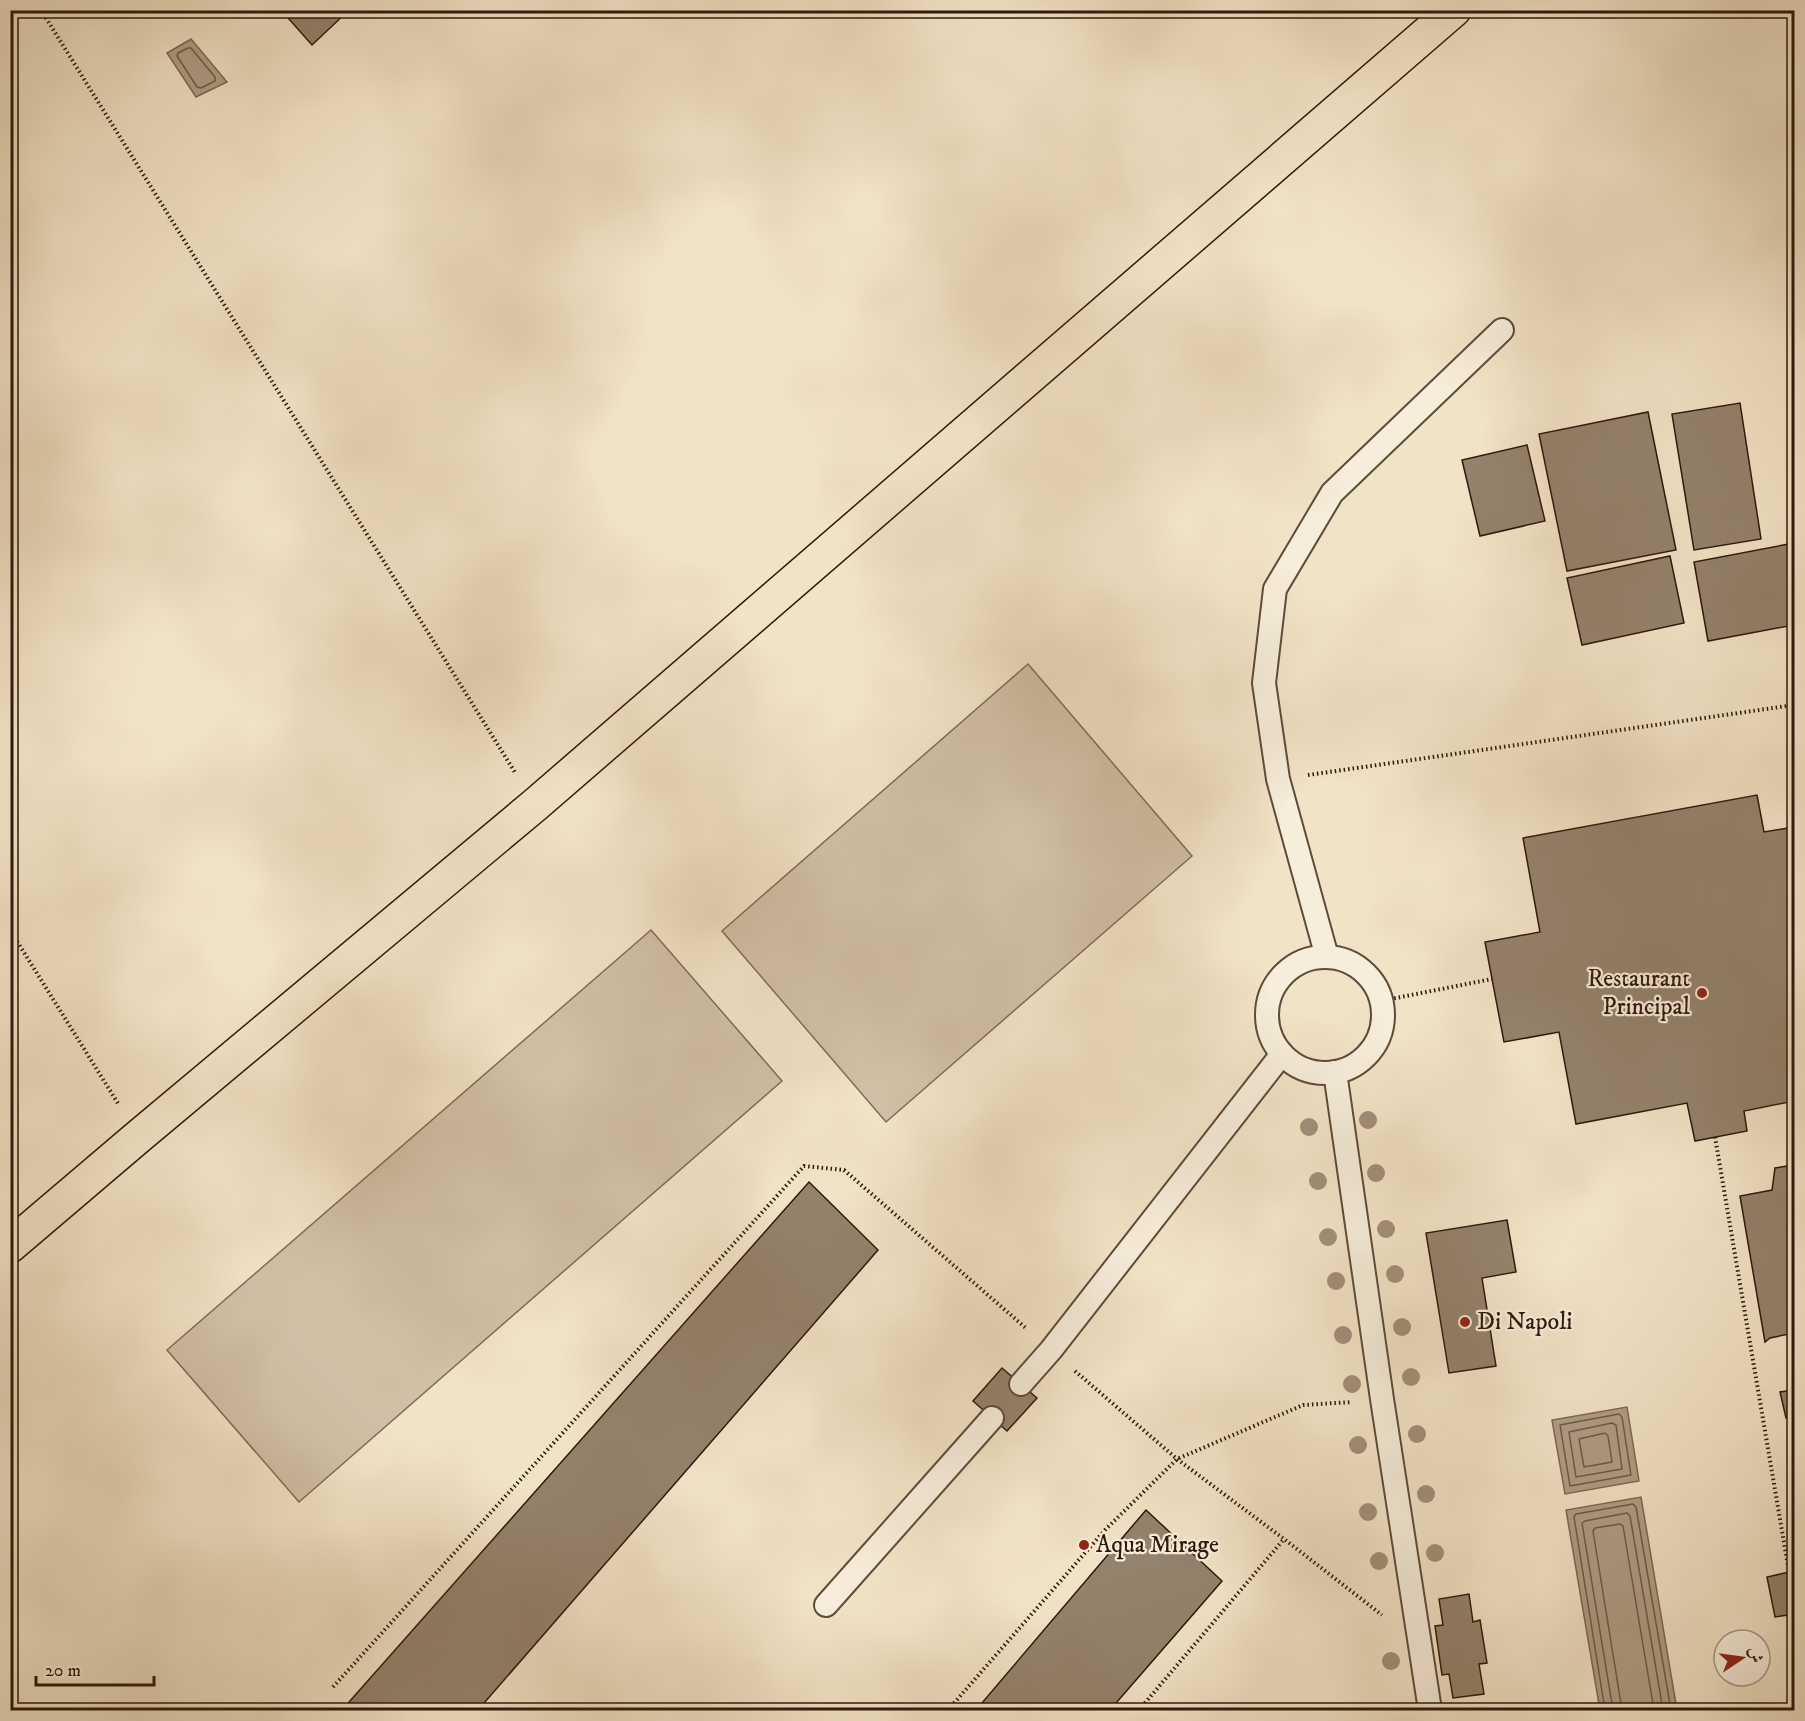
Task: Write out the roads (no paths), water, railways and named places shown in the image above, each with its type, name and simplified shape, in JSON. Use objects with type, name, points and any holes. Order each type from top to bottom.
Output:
[{"type":"main road","points":[[10,1246],[535,805],[1454,10]]},
{"type":"lane","points":[[1327,957],[1278,779],[1264,683],[1275,589],[1332,493],[1502,330]]},
{"type":"lane","points":[[1327,957],[1350,962],[1361,969],[1370,978],[1381,1000],[1382,1023],[1374,1046],[1358,1063],[1335,1072],[1311,1071],[1300,1067],[1282,1053],[1269,1031],[1267,1019],[1271,995],[1284,974],[1293,966],[1315,958],[1327,957]]},
{"type":"lane","points":[[1021,1384],[1051,1350],[1282,1053]]},
{"type":"lane","points":[[1335,1072],[1430,1710]]},
{"type":"lane","points":[[826,1605],[992,1418]]},
{"type":"water","points":[[191,39],[227,82],[196,97],[167,53]]},
{"type":"water","points":[[1627,1407],[1639,1481],[1565,1494],[1552,1420]]},
{"type":"water","points":[[1641,1497],[1677,1710],[1600,1710],[1566,1510]]},
{"type":"place","name":"Restaurant Principal","points":[[1702,993]]},
{"type":"place","name":"Di Napoli","points":[[1465,1322]]},
{"type":"place","name":"Aqua Mirage","points":[[1084,1545]]}]
